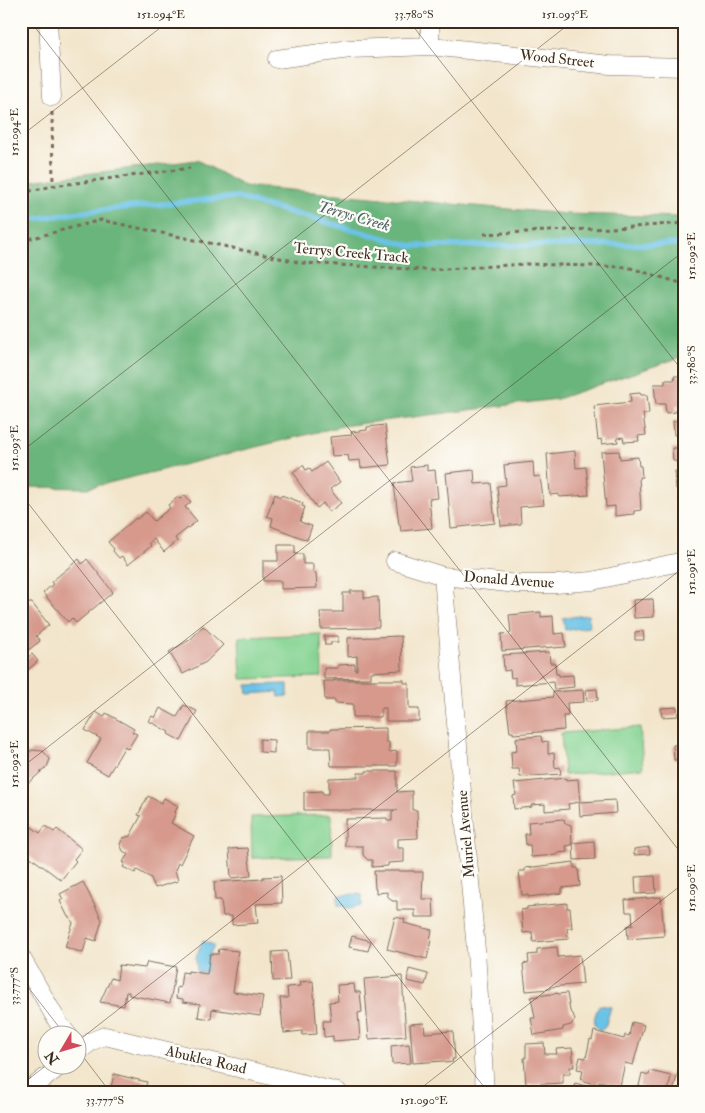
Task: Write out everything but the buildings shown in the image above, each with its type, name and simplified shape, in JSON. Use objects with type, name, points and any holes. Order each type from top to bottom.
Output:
[{"type":"street","points":[[48,21],[52,97]]},
{"type":"street","points":[[430,21],[430,46]]},
{"type":"street","name":"Wood Street","points":[[277,59],[350,49],[430,46],[610,65],[684,67]]},
{"type":"street","name":"Donald Avenue","points":[[395,562],[443,576],[517,584],[556,584],[592,580],[684,561]]},
{"type":"street","name":"Muriel Avenue","points":[[443,576],[476,950],[485,1092]]},
{"type":"street","points":[[21,957],[61,1026]]},
{"type":"street","name":"Abuklea Road","points":[[88,1043],[105,1036],[338,1092]]},
{"type":"street","points":[[27,1092],[47,1076]]},
{"type":"path","points":[[52,97],[53,186]]},
{"type":"path","points":[[21,193],[53,186],[190,168]]},
{"type":"path","name":"Terrys Creek Track","points":[[21,241],[101,220],[303,263],[428,270],[527,264],[627,267],[684,284]]},
{"type":"path","points":[[484,234],[684,223]]},
{"type":"green space","points":[[197,160],[244,186],[567,214],[684,217],[684,356],[557,399],[342,426],[88,488],[21,487],[21,182]]},
{"type":"green space","points":[[321,634],[322,677],[241,679],[239,637]]},
{"type":"green space","points":[[640,727],[643,768],[564,775],[561,733]]},
{"type":"green space","points":[[331,815],[332,856],[252,858],[251,817]]},
{"type":"water","points":[[588,615],[589,627],[565,630],[563,618]]},
{"type":"water","points":[[288,684],[288,696],[279,697],[278,692],[248,694],[247,685]]},
{"type":"water","points":[[338,895],[362,895],[362,906],[346,908],[345,906],[338,906]]},
{"type":"water","points":[[203,941],[214,945],[208,958],[207,972],[197,972],[196,957]]},
{"type":"water","points":[[599,1005],[611,1007],[605,1027],[600,1031],[594,1022]]},
{"type":"waterway","name":"Terrys Creek","points":[[21,221],[81,212],[235,197],[412,246],[684,244]]}]
